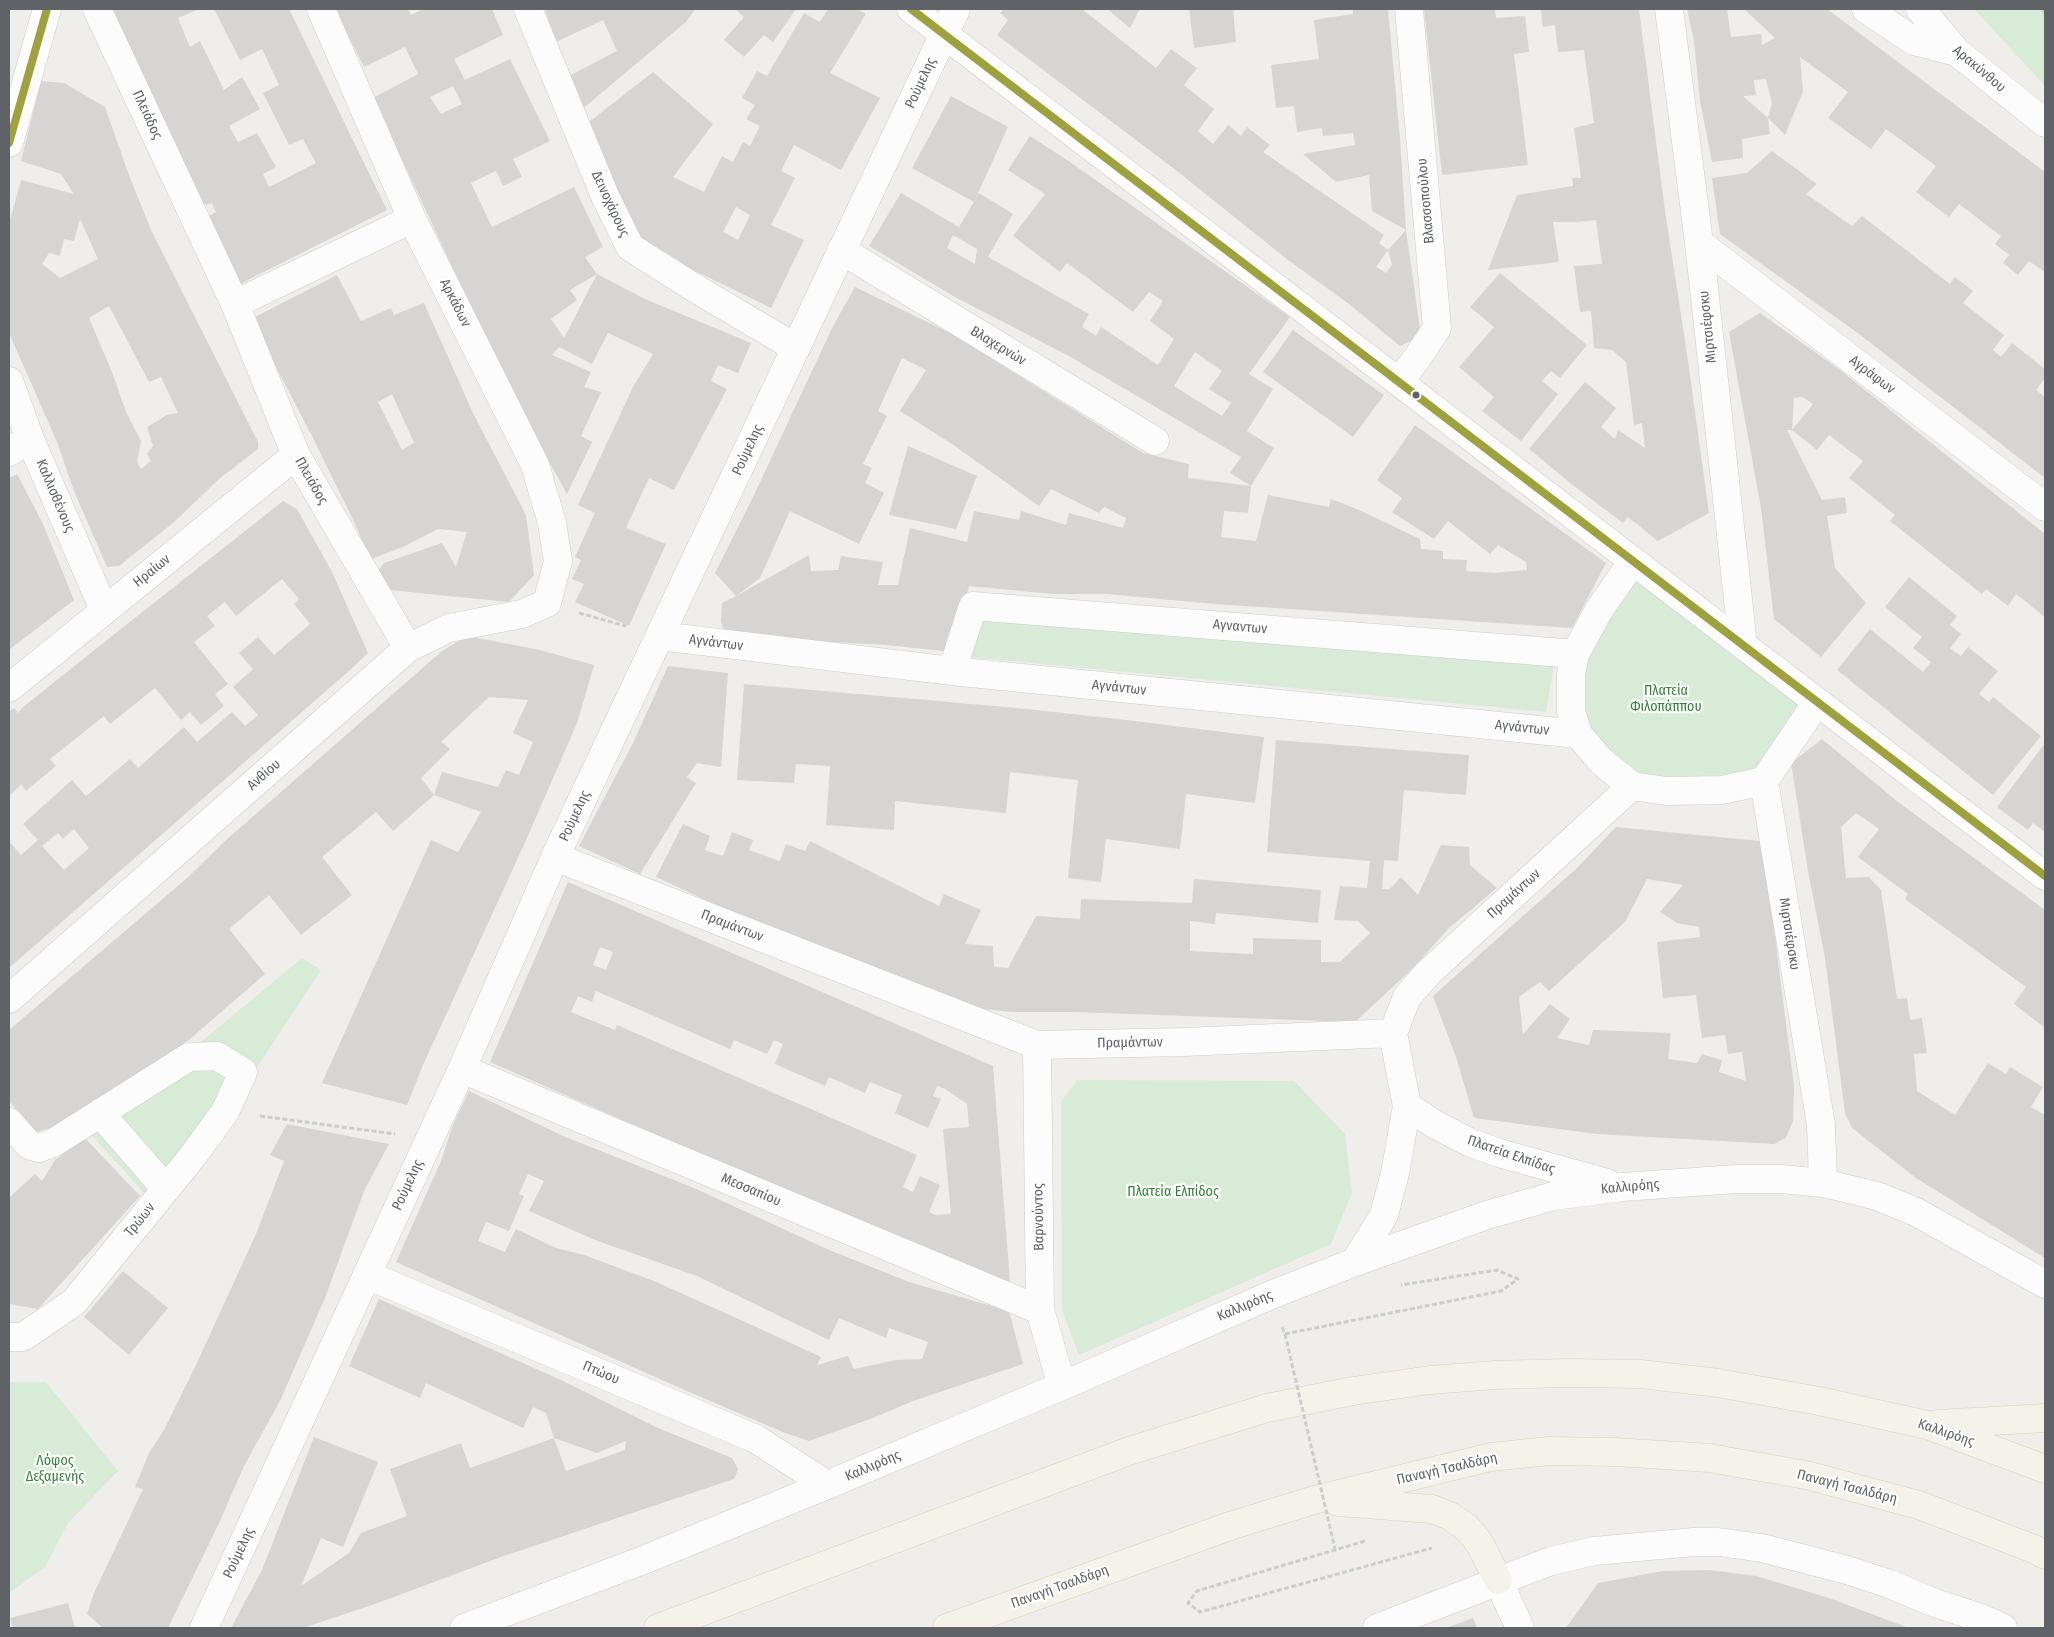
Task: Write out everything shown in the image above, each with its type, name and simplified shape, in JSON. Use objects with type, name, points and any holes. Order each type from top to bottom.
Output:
[{"type":"main road","name":"Καλλιρόης","points":[[658,1628],[1129,1451],[1267,1408],[1353,1391],[1430,1380],[1496,1375],[1566,1373],[1641,1374],[1718,1383],[1819,1401],[1926,1425],[2045,1469]]},
{"type":"main road","points":[[1926,1425],[2045,1418]]},
{"type":"main road","name":"Παναγή Τσαλδάρη","points":[[947,1628],[1230,1526],[1314,1500],[1491,1457],[1559,1451],[1615,1452],[1709,1458],[1806,1474],[1919,1505],[2034,1549],[2045,1555]]},
{"type":"main road","points":[[1314,1500],[1432,1509],[1459,1522],[1474,1536],[1498,1580]]},
{"type":"street","points":[[9,143],[47,9]]},
{"type":"street","name":"Πλειάδος","points":[[97,9],[235,304],[296,455],[408,648]]},
{"type":"street","name":"Αρκάδων","points":[[321,9],[412,219],[535,465],[552,523],[558,561],[547,603]]},
{"type":"street","name":"Δεινοχάρους","points":[[528,9],[605,196],[630,247],[796,348]]},
{"type":"street","points":[[911,9],[2045,876]]},
{"type":"street","name":"Ρούμελης","points":[[204,1628],[462,1069],[555,857],[956,9]]},
{"type":"street","name":"Βλασσοπούλου","points":[[1399,382],[1418,358],[1437,328],[1409,9]]},
{"type":"street","name":"Μιρτσιέφσκυ","points":[[1669,9],[1699,243],[1743,645]]},
{"type":"street","points":[[1866,9],[1914,41],[1957,52]]},
{"type":"street","name":"Αρακύνθου","points":[[1920,9],[1957,52],[2045,123]]},
{"type":"street","points":[[235,304],[412,219]]},
{"type":"street","name":"Αγράφων","points":[[1699,243],[2045,507]]},
{"type":"street","name":"Βλαχερνών","points":[[841,250],[1155,441]]},
{"type":"street","name":"Καλλισθένους","points":[[9,382],[20,445],[104,610]]},
{"type":"street","name":"Ηραίων","points":[[9,688],[296,455]]},
{"type":"street","points":[[1633,561],[1599,610],[1575,654],[1571,674],[1571,711],[1578,734],[1601,761],[1632,786],[1666,791],[1722,790],[1764,781],[1817,702]]},
{"type":"street","name":"Ανθίου","points":[[9,999],[408,648],[449,628],[522,614],[547,603]]},
{"type":"street","name":"Αγναντων","points":[[952,671],[973,606],[1575,654]]},
{"type":"street","name":"Αγνάντων","points":[[660,636],[952,671],[1578,734]]},
{"type":"street","name":"Μιρτσιέφσκυ","points":[[1764,781],[1821,1126],[1823,1183]]},
{"type":"street","name":"Πραμάντων","points":[[555,857],[1037,1045],[1184,1042],[1393,1033],[1407,997],[1428,973],[1632,786]]},
{"type":"street","points":[[1355,1262],[1384,1215],[1395,1173],[1407,1106],[1393,1033]]},
{"type":"street","name":"Βαρνούντος","points":[[1037,1045],[1040,1310],[1062,1386]]},
{"type":"street","name":"Τρώων","points":[[9,1337],[23,1337],[74,1302],[166,1189],[225,1112],[243,1072],[217,1056],[189,1057],[100,1113]]},
{"type":"street","name":"Μεσσαπίου","points":[[462,1069],[1040,1310]]},
{"type":"street","name":"Πλατεία Ελπίδας","points":[[1407,1106],[1436,1125],[1469,1142],[1499,1154],[1622,1187]]},
{"type":"street","points":[[9,1122],[29,1144],[38,1148],[53,1143],[100,1113],[166,1189]]},
{"type":"street","name":"Καλλιρόης","points":[[464,1628],[646,1559],[827,1485],[1271,1295],[1355,1262],[1487,1215],[1554,1196],[1622,1187],[1737,1179],[1781,1179],[1823,1183],[1877,1196],[1916,1212],[2045,1284]]},
{"type":"street","name":"Πτώου","points":[[367,1275],[756,1439],[827,1485]]},
{"type":"street","points":[[1377,1628],[1551,1561],[1594,1551],[1694,1542],[1718,1542],[1762,1548],[1847,1570],[1890,1584],[2003,1628]]},
{"type":"street","points":[[1498,1580],[1520,1628]]},
{"type":"path","points":[[2042,9],[2045,13]]},
{"type":"path","points":[[547,603],[660,636]]},
{"type":"path","points":[[225,1112],[430,1139]]},
{"type":"path","points":[[1392,1286],[1497,1270],[1518,1279],[1500,1291],[1285,1334],[1334,1550],[1197,1591],[1188,1603],[1200,1612],[1474,1536]]},
{"type":"green space","points":[[1974,9],[2045,9],[2045,86]]},
{"type":"green space","name":"Πλατεία Φιλοπάππου","points":[[1633,561],[1817,702],[1764,781],[1666,791],[1601,761],[1571,674]]},
{"type":"green space","points":[[979,613],[1555,659],[1546,712],[969,657]]},
{"type":"green space","points":[[302,958],[321,970],[247,1083],[145,1194],[86,1129],[202,1041]]},
{"type":"green space","name":"Πλατεία Ελπίδος","points":[[1077,1080],[1294,1081],[1345,1134],[1352,1193],[1331,1244],[1079,1355],[1062,1310],[1061,1102]]},
{"type":"green space","name":"Λόφος Δεξαμενής","points":[[9,1382],[46,1382],[118,1471],[68,1523],[45,1567],[9,1593]]},
{"type":"building","points":[[107,9],[197,10],[178,18],[190,47],[200,41],[224,90],[242,77],[260,109],[229,126],[238,142],[257,133],[276,167],[263,174],[269,187],[316,163],[303,139],[289,145],[263,93],[279,85],[262,49],[240,60],[214,9],[289,9],[387,210],[236,286],[204,219],[216,212],[212,203],[199,206]]},
{"type":"building","points":[[335,9],[408,9],[411,15],[420,9],[492,9],[503,35],[454,59],[465,80],[510,59],[550,141],[513,159],[522,177],[503,186],[496,171],[471,183],[492,227],[574,187],[603,247],[585,257],[597,274],[645,299],[751,343],[738,373],[718,365],[711,381],[727,389],[674,490],[649,478],[626,528],[666,544],[629,626],[575,602],[584,584],[572,579],[581,560],[575,557],[595,513],[578,505],[633,387],[653,354],[608,333],[592,364],[559,347],[552,355],[591,372],[584,387],[601,392],[581,436],[592,442],[567,494],[520,409],[373,98],[418,74],[405,47],[364,67]],"holes":[[[453,86],[462,104],[441,114],[430,97]],[[597,274],[564,338],[551,319],[577,300],[570,290]]]},
{"type":"building","points":[[545,9],[695,9],[686,22],[580,111],[567,77],[617,51],[603,20],[556,42]]},
{"type":"building","points":[[735,9],[796,9],[773,42],[764,35],[744,57],[724,40],[744,17]]},
{"type":"building","points":[[828,9],[858,9],[866,14],[830,73],[880,98],[841,170],[794,145],[781,171],[795,178],[771,225],[804,240],[771,308],[640,244],[589,122],[653,72],[713,124],[673,177],[704,192],[722,156],[733,162],[743,142],[750,146],[760,126],[746,119],[755,105],[742,98],[757,71],[767,76],[804,13],[820,22]],"holes":[[[736,207],[750,215],[738,240],[723,232]]]},
{"type":"building","points":[[1004,9],[1082,9],[1156,68],[1171,49],[1197,68],[1184,85],[1214,109],[1198,131],[1213,144],[1228,125],[1241,136],[1247,127],[1270,145],[1263,152],[1384,235],[1379,243],[1388,250],[1406,230],[1421,336],[1400,346],[1349,304],[1288,260],[1177,171],[997,35],[1008,20],[1000,13]],"holes":[[[1388,250],[1392,265],[1386,273],[1376,267]]]},
{"type":"building","points":[[1107,9],[1140,9],[1130,28]]},
{"type":"building","points":[[1189,9],[1233,9],[1236,42],[1194,48]]},
{"type":"building","points":[[1353,9],[1388,9],[1406,230],[1372,211],[1369,175],[1336,182],[1303,154],[1355,145],[1353,133],[1323,136],[1322,128],[1297,132],[1294,106],[1276,108],[1271,65],[1319,59],[1314,20],[1353,14]]},
{"type":"building","points":[[1424,9],[1495,9],[1496,18],[1525,16],[1529,52],[1514,54],[1528,165],[1442,175]]},
{"type":"building","points":[[1541,9],[1639,9],[1665,211],[1709,513],[1658,541],[1628,517],[1623,523],[1529,449],[1585,382],[1616,408],[1601,427],[1615,439],[1618,430],[1645,448],[1642,423],[1634,425],[1626,362],[1612,350],[1594,348],[1591,311],[1580,312],[1574,266],[1602,264],[1596,220],[1553,222],[1559,262],[1488,270],[1517,195],[1573,186],[1572,178],[1581,178],[1574,128],[1594,123],[1584,50],[1558,52],[1555,25],[1543,27]]},
{"type":"building","points":[[1687,9],[1727,9],[1731,37],[1761,34],[1762,45],[1775,38],[1744,9],[1827,9],[2045,172],[2045,272],[2029,261],[2018,275],[2003,263],[2009,255],[1995,244],[2001,236],[1959,204],[1949,217],[1916,192],[1936,166],[1886,129],[1871,149],[1828,118],[1848,92],[1800,57],[1803,91],[1785,135],[1768,118],[1770,134],[1742,139],[1743,158],[1712,162],[1700,101],[1694,41]],"holes":[[[1766,79],[1772,103],[1768,118],[1743,96],[1756,95],[1754,80]]]},
{"type":"building","points":[[41,81],[64,83],[105,107],[130,178],[152,232],[258,442],[258,449],[219,479],[173,523],[119,566],[107,567],[74,491],[57,442],[9,333],[9,224],[21,180],[74,194],[61,174],[21,161]],"holes":[[[80,219],[98,259],[60,278],[42,264],[49,253],[60,256],[64,239],[74,241]],[[109,306],[149,382],[161,377],[178,413],[167,415],[147,427],[153,446],[147,454],[151,461],[141,469],[137,462],[141,441],[126,412],[112,372],[89,318]]]},
{"type":"building","points":[[951,96],[1008,127],[974,202],[912,168]]},
{"type":"building","points":[[1030,136],[1290,317],[1249,374],[1273,389],[1247,431],[1274,448],[1251,486],[1230,473],[1241,457],[1067,355],[955,297],[869,246],[901,193],[959,227],[979,193],[1013,214],[988,257],[1089,314],[1082,327],[1096,336],[1101,327],[1158,365],[1174,339],[1150,321],[1163,301],[1149,292],[1133,312],[1067,263],[1060,272],[1013,236],[1045,194],[1008,170]],"holes":[[[953,235],[977,249],[975,264],[947,248]],[[1195,352],[1222,371],[1209,389],[1231,403],[1222,416],[1174,386]]]},
{"type":"building","points":[[1772,151],[1817,184],[1806,194],[1852,226],[1862,216],[1950,284],[1955,277],[1973,291],[1963,303],[2004,335],[1993,350],[2001,357],[2012,343],[2045,369],[2045,378],[2036,390],[2045,397],[2045,478],[1859,334],[1720,234],[1712,178],[1747,173]]},
{"type":"building","points":[[1500,273],[1587,345],[1560,378],[1551,371],[1542,381],[1558,394],[1521,441],[1482,411],[1494,397],[1459,367],[1494,327],[1470,307]]},
{"type":"building","points":[[337,275],[361,321],[391,308],[394,315],[424,303],[473,413],[526,515],[534,575],[509,602],[379,589],[375,575],[384,563],[442,543],[456,567],[467,532],[438,529],[405,546],[369,560],[358,530],[312,436],[251,319]],"holes":[[[392,394],[414,443],[402,450],[378,402]]]},
{"type":"building","points":[[855,287],[950,333],[1143,453],[1189,464],[1188,478],[1251,486],[1248,513],[1224,511],[1221,537],[1256,541],[1268,495],[1329,507],[1331,499],[1357,509],[1420,539],[1421,549],[1443,551],[1443,559],[1467,560],[1466,571],[1495,573],[1527,570],[1526,562],[1498,545],[1490,554],[1448,521],[1434,539],[1392,512],[1402,498],[1377,480],[1415,425],[1606,563],[1572,628],[1215,604],[1106,594],[1053,594],[969,586],[952,652],[887,645],[727,636],[721,622],[722,603],[736,596],[715,573],[754,495],[833,326]],"holes":[[[902,358],[926,370],[900,411],[952,444],[1039,506],[1051,489],[1099,513],[1104,507],[1126,518],[1123,528],[1069,513],[1066,525],[1021,511],[1019,520],[974,511],[967,542],[910,528],[898,585],[878,585],[883,562],[841,556],[838,570],[811,571],[809,555],[736,596],[760,578],[790,511],[859,544],[884,493],[865,483],[872,468],[863,464],[887,416],[878,411]]]},
{"type":"building","points":[[1760,313],[1840,370],[2045,534],[2045,617],[2016,594],[2008,606],[1986,589],[1982,594],[1890,521],[1895,515],[1849,478],[1863,461],[1829,435],[1817,450],[1792,430],[1787,430],[1822,500],[1845,497],[1847,513],[1827,516],[1835,568],[1866,603],[1821,657],[1774,619],[1761,508],[1729,332]],"holes":[[[1802,397],[1813,404],[1792,430],[1794,398]]]},
{"type":"building","points":[[1293,330],[1384,395],[1353,437],[1263,372]]},
{"type":"building","points":[[908,446],[977,476],[956,529],[889,515]]},
{"type":"building","points":[[17,474],[43,524],[74,600],[9,650],[9,478]]},
{"type":"building","points":[[283,501],[297,509],[332,572],[368,653],[9,968],[9,841],[21,855],[38,840],[23,824],[72,780],[86,796],[130,759],[138,768],[184,727],[197,742],[232,712],[245,726],[258,715],[233,687],[253,669],[239,653],[258,637],[274,655],[310,624],[294,604],[299,599],[282,579],[236,616],[225,602],[207,616],[215,626],[194,642],[228,684],[215,694],[224,706],[201,725],[190,712],[181,720],[155,688],[110,724],[104,716],[50,759],[56,766],[26,791],[21,784],[9,797],[9,712],[14,708],[18,713]],"holes":[[[74,829],[89,848],[64,870],[42,846],[58,833],[63,839]]]},
{"type":"building","points":[[1909,577],[1957,616],[1950,625],[1961,634],[1950,648],[1961,656],[1968,647],[1998,671],[1979,694],[1989,702],[1993,697],[2041,736],[1993,795],[1837,670],[1870,629],[1923,672],[1931,662],[1913,648],[1922,637],[1885,607]]},
{"type":"building","points":[[467,636],[540,650],[594,665],[577,723],[527,838],[423,1065],[407,1105],[322,1083],[431,840],[458,852],[481,812],[434,795],[393,831],[376,812],[322,857],[352,895],[301,935],[269,895],[229,929],[265,974],[190,1039],[142,1075],[61,1125],[36,1132],[9,1101],[9,1030],[186,879],[225,841],[442,651]],"holes":[[[489,697],[528,700],[513,733],[533,742],[519,775],[506,770],[498,787],[442,772],[434,795],[421,778],[450,749],[441,742]]]},
{"type":"building","points":[[668,666],[728,673],[721,767],[697,763],[687,777],[696,783],[640,874],[579,846],[632,745]]},
{"type":"building","points":[[744,684],[1017,708],[1264,737],[1255,803],[1186,794],[1180,849],[1106,839],[1101,882],[1068,878],[1078,780],[1010,772],[1006,813],[895,801],[894,830],[826,825],[830,766],[796,764],[794,783],[737,780]]},
{"type":"building","points":[[1822,739],[1898,802],[2045,910],[2045,1028],[2014,1004],[2026,987],[1905,899],[1908,894],[1858,857],[1879,829],[1856,813],[1841,827],[1846,878],[1869,877],[1881,890],[1897,999],[1907,998],[1910,1020],[1922,1018],[1927,1053],[1914,1054],[1917,1091],[1955,1115],[1988,1063],[2006,1074],[2010,1067],[2043,1087],[2031,1107],[2045,1115],[2045,1258],[1916,1178],[1852,1128],[1845,1113],[1825,958],[1808,871],[1791,763]]},
{"type":"building","points":[[1276,740],[1469,755],[1466,795],[1404,790],[1398,861],[1384,860],[1382,889],[1390,889],[1401,877],[1418,895],[1441,845],[1469,847],[1470,865],[1497,888],[1449,928],[1411,970],[1355,1022],[1073,1012],[1013,1012],[961,1007],[740,916],[656,877],[683,824],[710,836],[705,850],[723,856],[732,832],[753,840],[749,850],[780,861],[786,844],[805,851],[810,841],[939,906],[944,894],[981,910],[965,944],[993,946],[994,967],[1008,968],[1036,916],[1080,919],[1081,899],[1192,903],[1194,879],[1321,890],[1318,923],[1216,913],[1215,924],[1190,921],[1190,951],[1253,954],[1253,938],[1321,940],[1321,962],[1340,962],[1370,933],[1358,921],[1334,920],[1340,886],[1367,888],[1370,861],[1267,852]]},
{"type":"building","points":[[2045,743],[2045,832],[2033,823],[2028,830],[1997,807]]},
{"type":"building","points":[[1616,827],[1760,841],[1774,929],[1794,1086],[1793,1121],[1786,1138],[1774,1144],[1597,1134],[1474,1118],[1456,1057],[1433,996],[1577,868]],"holes":[[[1647,879],[1683,885],[1660,912],[1677,923],[1699,927],[1700,937],[1657,942],[1663,998],[1696,995],[1702,1038],[1725,1035],[1728,1054],[1742,1052],[1746,1081],[1719,1072],[1722,1060],[1702,1054],[1697,1063],[1668,1059],[1671,1033],[1593,1030],[1589,1045],[1557,1038],[1570,1019],[1550,1004],[1523,1034],[1519,997],[1540,982],[1549,991],[1625,922]]]},
{"type":"building","points":[[568,882],[993,1066],[1010,1282],[1006,1288],[490,1062]],"holes":[[[600,947],[613,952],[606,970],[593,965]],[[596,991],[730,1049],[734,1040],[767,1054],[774,1040],[783,1044],[775,1064],[825,1086],[829,1077],[865,1093],[870,1082],[902,1095],[895,1113],[928,1128],[941,1099],[933,1096],[937,1086],[945,1089],[967,1104],[969,1127],[943,1129],[951,1214],[935,1215],[929,1212],[940,1185],[920,1176],[913,1192],[903,1187],[917,1155],[617,1025],[615,1030],[571,1012],[578,996],[592,1002]]]},
{"type":"building","points":[[469,1091],[563,1136],[694,1188],[827,1249],[909,1282],[1009,1311],[1023,1364],[913,1401],[873,1418],[809,1441],[785,1433],[396,1262],[441,1161],[453,1125]],"holes":[[[528,1174],[544,1181],[529,1211],[595,1240],[697,1276],[829,1340],[839,1318],[886,1338],[889,1328],[928,1342],[922,1359],[896,1360],[854,1369],[848,1356],[817,1365],[821,1357],[754,1326],[654,1281],[584,1255],[556,1248],[516,1229],[505,1252],[478,1241],[486,1222],[509,1231],[524,1196],[519,1194]]]},
{"type":"building","points":[[287,1124],[389,1144],[364,1191],[325,1298],[280,1401],[244,1466],[220,1521],[168,1628],[98,1628],[102,1627],[87,1614],[94,1593],[143,1489],[135,1487],[149,1453],[165,1428],[196,1365],[256,1234],[284,1161],[270,1155]]},
{"type":"building","points":[[85,1138],[140,1196],[38,1309],[9,1304],[9,1198],[35,1174],[42,1181],[55,1160]]},
{"type":"building","points":[[123,1271],[168,1308],[129,1355],[84,1317]]},
{"type":"building","points":[[379,1299],[561,1380],[658,1428],[732,1458],[738,1469],[734,1479],[501,1557],[375,1604],[303,1628],[231,1628],[262,1570],[314,1437],[378,1462],[343,1547],[321,1538],[301,1586],[349,1553],[361,1533],[407,1516],[390,1469],[461,1443],[470,1468],[554,1438],[546,1413],[533,1407],[523,1428],[426,1383],[420,1398],[349,1366]],"holes":[[[554,1438],[597,1453],[626,1441],[625,1450],[566,1471]]]},
{"type":"building","points":[[1710,1570],[1756,1576],[1829,1598],[1909,1628],[1566,1628],[1598,1583],[1663,1571]]},
{"type":"building","points":[[68,1603],[75,1628],[13,1628],[10,1618]]},
{"type":"building","points":[[1473,1618],[1477,1628],[1446,1628]]},
{"type":"transit line","points":[[9,143],[47,9]]},
{"type":"transit line","points":[[911,9],[2045,876]]}]
